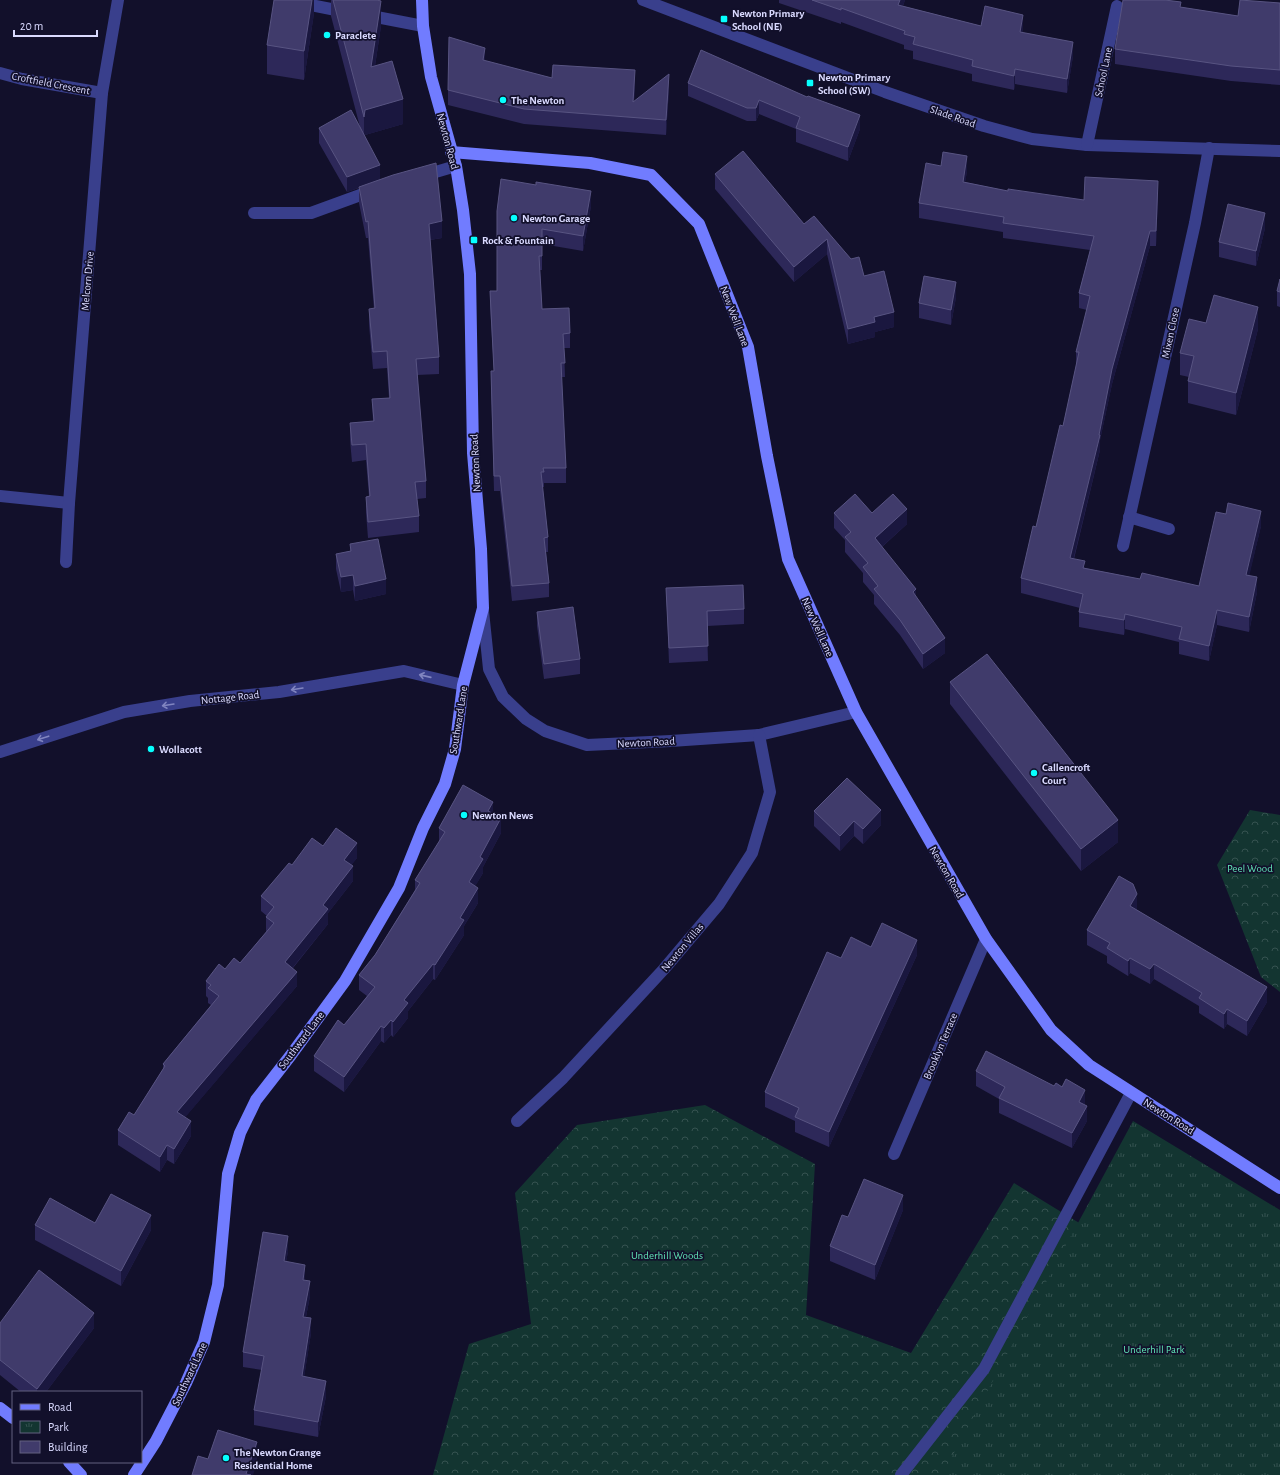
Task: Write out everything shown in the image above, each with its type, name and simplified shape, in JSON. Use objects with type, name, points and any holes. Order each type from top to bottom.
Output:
[{"type":"street","name":"Melcorn Drive","points":[[66,562],[69,503],[102,93],[118,0]]},
{"type":"street","points":[[286,0],[423,26]]},
{"type":"street","name":"Newton Road","points":[[422,0],[423,26],[431,77],[456,166],[463,210],[470,274],[473,453],[481,549],[483,608],[489,669],[503,697],[526,719],[546,731],[587,745],[759,735],[856,712],[986,939],[1052,1030],[1089,1065],[1280,1188]]},
{"type":"street","name":"Slade Road","points":[[643,0],[877,89],[984,126],[1032,139],[1087,145],[1280,151]]},
{"type":"street","name":"School Lane","points":[[1087,145],[1118,3]]},
{"type":"street","name":"Croftfield Crescent","points":[[0,73],[22,79],[102,93]]},
{"type":"street","name":"Mixen Close","points":[[1123,546],[1195,223],[1209,148]]},
{"type":"street","name":"New Well Lane","points":[[451,152],[590,163],[651,175],[699,224],[748,347],[767,456],[788,559],[856,712]]},
{"type":"street","points":[[412,179],[456,166]]},
{"type":"street","points":[[254,213],[311,213],[384,187]]},
{"type":"street","points":[[0,496],[69,503]]},
{"type":"street","points":[[1129,517],[1169,529]]},
{"type":"street","name":"Southward Lane","points":[[134,1475],[156,1442],[186,1383],[204,1342],[218,1285],[228,1174],[240,1133],[256,1100],[291,1055],[345,980],[399,888],[422,828],[445,784],[455,749],[463,685],[483,608]]},
{"type":"street","name":"Nottage Road","points":[[0,752],[124,712],[190,701],[279,692],[404,671],[463,685]]},
{"type":"street","name":"Newton Villas","points":[[517,1121],[563,1078],[664,969],[719,904],[752,853],[770,792],[759,735]]},
{"type":"street","name":"Brooklyn Terrace","points":[[894,1154],[986,939]]},
{"type":"street","points":[[901,1475],[984,1369],[1131,1092]]},
{"type":"street","points":[[0,1408],[12,1417]]},
{"type":"street","points":[[70,1463],[81,1475]]},
{"type":"green space","name":"Peel Wood","points":[[1250,810],[1280,815],[1280,992],[1261,977],[1217,865]]},
{"type":"green space","name":"Underhill Woods","points":[[705,1105],[815,1164],[806,1315],[911,1353],[1014,1183],[1107,1240],[990,1475],[433,1475],[469,1344],[531,1324],[515,1193],[577,1125]]},
{"type":"green space","name":"Underhill Park","points":[[1133,1121],[1280,1210],[1280,1475],[942,1475]]},
{"type":"building","points":[[274,0],[312,0],[304,51],[267,45]]},
{"type":"building","points":[[333,0],[381,1],[371,67],[392,61],[403,99],[365,110],[364,117]]},
{"type":"building","points":[[812,0],[900,0],[898,5],[981,26],[985,6],[1023,15],[1020,32],[1073,42],[1067,79],[1015,69],[1014,76],[972,66],[973,60],[913,44],[915,37],[904,34],[905,31],[841,8],[841,10]]},
{"type":"building","points":[[1123,0],[1165,0],[1181,2],[1180,7],[1238,16],[1240,0],[1280,3],[1280,70],[1231,66],[1115,49]]},
{"type":"building","points":[[449,37],[485,48],[483,60],[552,78],[553,65],[635,70],[633,102],[669,74],[666,120],[524,109],[448,90]]},
{"type":"building","points":[[701,50],[807,97],[808,96],[860,115],[848,147],[796,128],[800,117],[759,100],[756,108],[747,108],[688,83]]},
{"type":"building","points":[[351,110],[380,165],[347,177],[319,128]]},
{"type":"building","points":[[743,151],[804,224],[814,216],[851,259],[859,257],[864,276],[884,271],[894,312],[874,317],[875,322],[848,329],[827,239],[794,267],[715,174]]},
{"type":"building","points":[[943,152],[967,156],[963,182],[1008,191],[1008,189],[1084,200],[1085,177],[1158,181],[1156,231],[1150,231],[1112,369],[1100,435],[1070,558],[1085,561],[1083,568],[1140,579],[1142,573],[1199,586],[1216,512],[1226,514],[1228,503],[1261,511],[1246,575],[1257,577],[1249,617],[1217,610],[1209,646],[1179,639],[1182,627],[1125,614],[1124,620],[1079,612],[1083,594],[1021,578],[1033,526],[1036,527],[1060,425],[1063,426],[1079,352],[1076,352],[1090,296],[1079,293],[1094,236],[1003,223],[1004,217],[919,203],[926,163],[941,166]]},
{"type":"building","points":[[436,163],[442,221],[429,224],[439,357],[416,359],[426,481],[415,482],[419,516],[368,522],[366,497],[370,496],[366,444],[352,445],[350,423],[374,421],[372,399],[390,398],[387,351],[373,352],[369,309],[375,308],[368,221],[366,222],[359,187],[393,175]]},
{"type":"building","points":[[501,179],[536,185],[536,182],[591,191],[583,236],[542,229],[542,256],[539,256],[542,309],[569,308],[570,333],[563,334],[565,363],[561,363],[566,468],[543,468],[544,472],[541,472],[548,537],[544,538],[549,583],[512,586],[500,476],[494,476],[491,371],[494,371],[490,291],[497,291],[497,211]]},
{"type":"building","points":[[1228,204],[1265,213],[1256,251],[1219,242]]},
{"type":"building","points":[[924,276],[956,282],[951,310],[919,303]]},
{"type":"building","points":[[1280,279],[1280,292],[1277,291]]},
{"type":"building","points":[[1214,295],[1258,307],[1236,393],[1188,381],[1194,356],[1180,353],[1189,319],[1206,323]]},
{"type":"building","points":[[855,494],[872,513],[893,494],[907,509],[875,538],[916,589],[913,592],[945,638],[923,654],[900,620],[874,589],[878,586],[863,567],[868,563],[845,537],[851,532],[834,513]]},
{"type":"building","points":[[378,539],[386,579],[355,586],[353,575],[341,577],[336,554],[351,551],[350,544]]},
{"type":"building","points":[[743,585],[744,609],[707,611],[708,646],[669,648],[666,588]]},
{"type":"building","points":[[573,607],[580,659],[544,664],[537,612]]},
{"type":"building","name":"Callencroft Court","points":[[987,654],[1118,820],[1081,849],[950,682]]},
{"type":"building","points":[[847,778],[881,810],[863,829],[854,821],[840,836],[814,811]]},
{"type":"building","points":[[463,785],[493,802],[488,811],[501,818],[480,857],[483,859],[469,882],[478,888],[460,918],[464,920],[435,965],[433,964],[404,1000],[408,1003],[393,1022],[391,1020],[384,1028],[381,1026],[344,1077],[314,1056],[338,1020],[344,1025],[375,987],[359,975],[375,955],[420,883],[415,880],[445,832],[439,828]]},
{"type":"building","points":[[336,828],[357,843],[344,860],[353,866],[323,905],[328,909],[285,962],[297,972],[177,1112],[191,1121],[174,1149],[167,1145],[160,1157],[118,1130],[129,1112],[134,1115],[165,1066],[163,1064],[219,996],[208,988],[211,985],[206,981],[219,964],[225,969],[234,958],[240,963],[274,923],[266,917],[274,907],[261,896],[289,863],[292,865],[312,838],[323,846]]},
{"type":"building","points":[[1119,876],[1133,884],[1137,894],[1130,906],[1267,987],[1247,1021],[1227,1009],[1224,1014],[1199,998],[1202,993],[1154,964],[1150,969],[1130,958],[1128,961],[1107,948],[1110,943],[1087,930]]},
{"type":"building","points":[[882,923],[917,940],[829,1132],[795,1117],[799,1108],[765,1092],[827,952],[841,958],[851,937],[871,947]]},
{"type":"building","points":[[986,1051],[1054,1086],[1056,1083],[1062,1087],[1066,1079],[1085,1090],[1079,1102],[1087,1106],[1072,1133],[999,1098],[1005,1087],[976,1071]]},
{"type":"building","points":[[864,1179],[903,1195],[875,1265],[830,1246],[842,1215],[848,1217]]},
{"type":"building","points":[[111,1194],[151,1215],[121,1271],[35,1225],[50,1198],[95,1223]]},
{"type":"building","points":[[263,1232],[288,1236],[284,1261],[305,1265],[303,1280],[310,1281],[303,1317],[311,1318],[302,1376],[326,1381],[318,1422],[254,1410],[264,1356],[243,1352]]},
{"type":"building","points":[[39,1270],[94,1313],[37,1389],[0,1360],[0,1323]]},
{"type":"building","points":[[218,1430],[257,1442],[246,1474],[251,1475],[192,1475],[198,1456],[208,1459]]},
{"type":"place","name":"Newton Primary School (NE)","points":[[724,19]]},
{"type":"place","name":"Paraclete","points":[[327,35]]},
{"type":"place","name":"Newton Primary School (SW)","points":[[810,83]]},
{"type":"place","name":"The Newton","points":[[503,100]]},
{"type":"place","name":"Newton Garage","points":[[514,218]]},
{"type":"place","name":"Rock & Fountain","points":[[474,240]]},
{"type":"place","name":"Wollacott","points":[[151,749]]},
{"type":"place","name":"Callencroft Court","points":[[1034,773]]},
{"type":"place","name":"Newton News","points":[[464,815]]},
{"type":"place","name":"The Newton Grange Residential Home","points":[[226,1458]]}]
